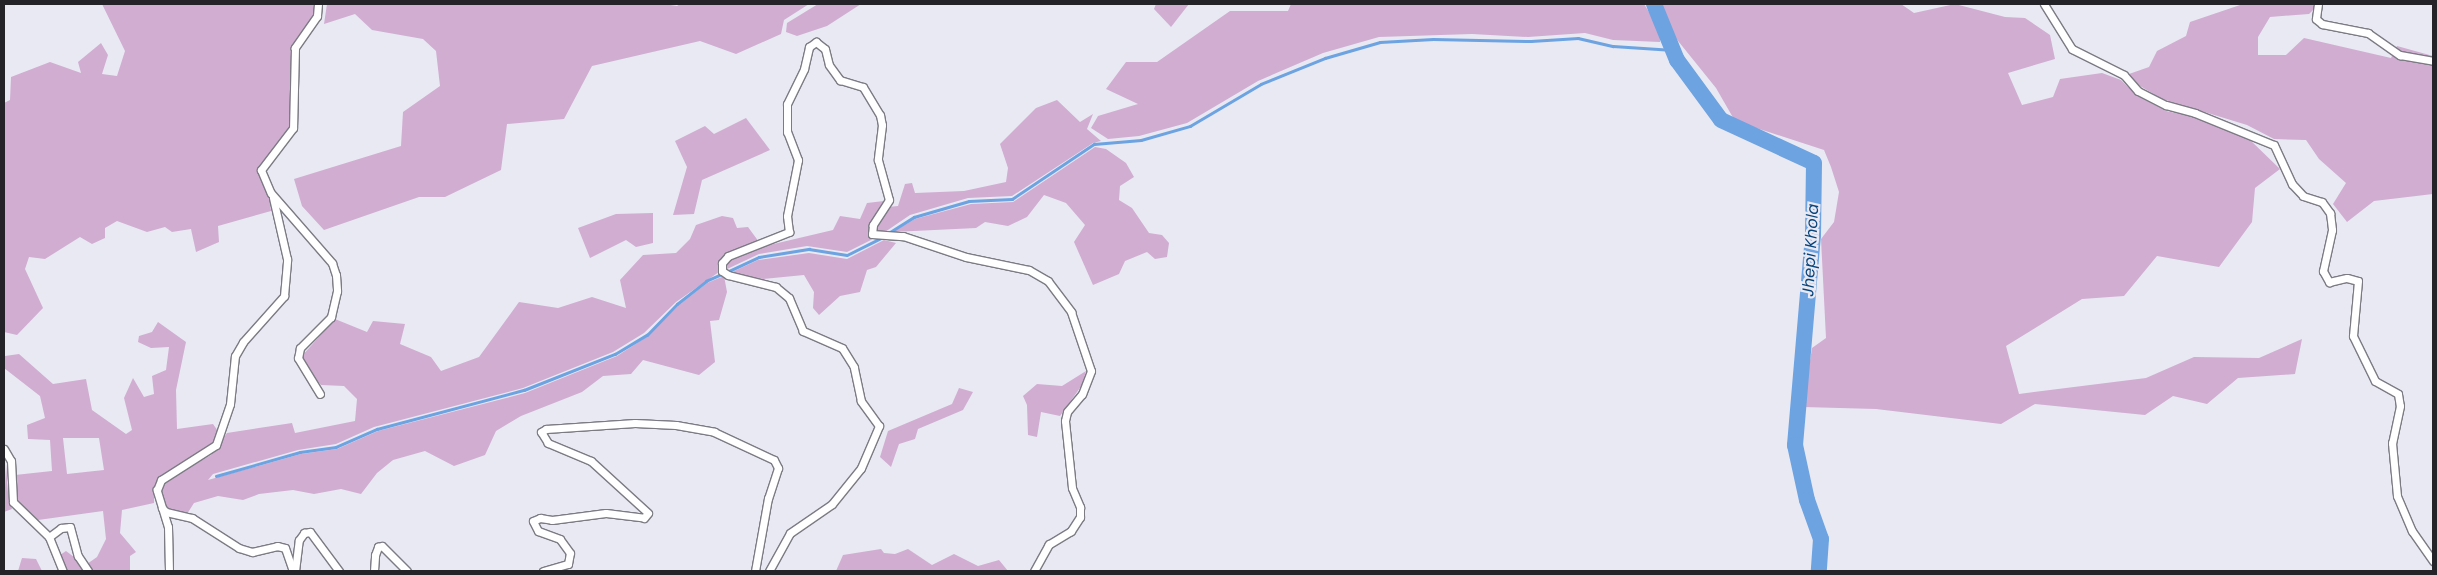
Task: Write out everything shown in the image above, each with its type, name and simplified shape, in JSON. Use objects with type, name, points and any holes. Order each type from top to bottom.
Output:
[{"type":"street","points":[[169,571],[168,527],[158,504],[157,490],[161,480],[216,445],[230,404],[235,356],[243,342],[284,296],[287,258],[271,193],[261,170],[293,128],[294,48],[317,16],[318,4]]},
{"type":"street","points":[[2044,4],[2072,48],[2124,75],[2138,92],[2166,105],[2195,113],[2274,145],[2292,184],[2303,196],[2322,202],[2330,213],[2332,230],[2323,271],[2329,282],[2347,278],[2358,281],[2353,336],[2375,381],[2398,394],[2400,406],[2392,443],[2397,496],[2416,538],[2433,560]]},
{"type":"street","points":[[2318,4],[2316,19],[2322,24],[2368,33],[2400,54],[2433,61]]},
{"type":"street","points":[[769,571],[790,533],[836,499],[861,468],[879,426],[861,402],[854,367],[842,348],[803,332],[789,298],[776,287],[728,275],[722,270],[722,263],[728,256],[789,232],[787,216],[798,160],[786,126],[787,104],[804,69],[810,44],[816,42],[825,49],[829,65],[840,80],[856,84],[869,92],[880,115],[882,125],[878,160],[889,200],[873,225],[872,234],[903,236],[966,256],[1029,270],[1048,281],[1071,312],[1091,371],[1082,394],[1067,412],[1065,421],[1072,488],[1080,507],[1080,517],[1071,531],[1049,544],[1034,571]]},
{"type":"street","points":[[271,193],[332,263],[336,275],[337,291],[331,317],[300,348],[298,358],[320,394]]},
{"type":"street","points":[[543,571],[568,564],[570,552],[560,539],[538,530],[533,521],[540,518],[552,520],[606,513],[644,518],[648,513],[591,461],[548,443],[541,432],[546,429],[635,422],[676,425],[714,432],[774,460],[778,468],[765,512],[755,571]]},
{"type":"street","points":[[4,449],[11,461],[14,502],[49,537],[63,571]]},
{"type":"street","points":[[158,504],[166,512],[192,518],[239,548],[252,552],[276,546],[285,548],[294,571]]},
{"type":"street","points":[[49,537],[62,528],[70,527],[78,556],[88,571]]},
{"type":"street","points":[[294,571],[299,540],[304,533],[310,532],[339,571]]},
{"type":"street","points":[[374,571],[375,555],[378,547],[382,546],[407,571]]},
{"type":"shaded area","points":[[102,4],[315,4],[314,16],[292,49],[291,127],[257,171],[269,193],[271,211],[218,226],[219,242],[196,252],[191,229],[172,232],[165,227],[147,232],[117,221],[105,228],[105,238],[92,244],[80,237],[45,259],[29,257],[25,269],[43,308],[17,335],[4,332],[4,103],[10,100],[11,77],[50,62],[81,73],[78,62],[101,43],[108,55],[102,74],[117,76],[125,51]]},
{"type":"shaded area","points":[[327,4],[664,4],[677,6],[680,4],[809,4],[784,20],[781,34],[736,54],[700,41],[592,66],[564,119],[507,124],[501,170],[445,197],[419,197],[324,230],[302,206],[294,179],[401,146],[403,112],[440,86],[436,51],[423,39],[372,30],[355,14],[324,24]]},
{"type":"shaded area","points":[[818,4],[861,4],[827,26],[797,36],[786,32],[787,23]]},
{"type":"shaded area","points":[[1156,4],[1189,4],[1171,27],[1154,9]]},
{"type":"shaded area","points":[[1291,4],[1644,4],[1660,30],[1660,42],[1613,40],[1585,33],[1528,37],[1472,34],[1379,37],[1323,53],[1258,81],[1187,123],[1139,136],[1108,139],[1091,128],[1098,116],[1138,104],[1106,89],[1126,62],[1157,62],[1230,11],[1288,11]]},
{"type":"shaded area","points":[[1658,4],[1901,4],[1914,13],[1955,4],[2005,17],[2025,18],[2050,35],[2055,59],[2008,73],[2022,105],[2053,97],[2060,79],[2102,73],[2121,80],[2136,95],[2166,111],[2196,117],[2248,138],[2280,169],[2255,188],[2252,222],[2219,267],[2157,256],[2124,296],[2082,299],[2006,346],[2019,394],[2146,378],[2194,357],[2259,358],[2302,339],[2295,374],[2238,378],[2207,404],[2173,396],[2145,415],[2035,404],[2001,424],[1876,409],[1803,407],[1812,348],[1826,338],[1821,239],[1834,222],[1839,192],[1831,167],[1824,150],[1735,121],[1716,88],[1666,26]]},
{"type":"shaded area","points":[[2243,4],[2313,4],[2315,8],[2309,14],[2270,17],[2258,37],[2258,55],[2286,55],[2304,38],[2391,58],[2397,46],[2433,56],[2433,194],[2374,201],[2347,222],[2333,204],[2346,183],[2319,159],[2306,140],[2274,139],[2247,125],[2162,99],[2135,83],[2129,74],[2149,67],[2157,51],[2186,36],[2190,22]]},
{"type":"shaded area","points":[[1057,100],[1080,122],[1093,114],[1087,129],[1101,141],[1093,143],[1012,196],[968,198],[910,215],[882,234],[874,232],[875,225],[888,207],[898,206],[905,184],[912,183],[915,193],[964,191],[1006,182],[1008,168],[1000,144],[1036,108]]},
{"type":"shaded area","points":[[746,118],[770,150],[702,180],[694,214],[673,215],[687,167],[675,141],[705,126],[714,134]]},
{"type":"shaded area","points":[[1095,147],[1106,149],[1126,163],[1134,177],[1120,186],[1119,200],[1132,208],[1149,233],[1162,235],[1169,243],[1167,257],[1155,259],[1147,252],[1125,261],[1119,274],[1093,285],[1074,242],[1085,225],[1066,203],[1044,195],[1027,217],[1008,226],[985,222],[976,228],[893,232],[915,219],[971,204],[1013,202]]},
{"type":"shaded area","points":[[884,201],[870,225],[869,235],[875,238],[847,252],[807,246],[759,254],[725,270],[725,264],[744,251],[833,230],[840,216],[860,219],[867,203]]},
{"type":"shaded area","points":[[653,213],[653,243],[636,247],[626,240],[590,258],[578,228],[616,214]]},
{"type":"shaded area","points":[[722,216],[733,218],[737,228],[748,227],[759,242],[726,255],[719,262],[719,272],[676,302],[644,333],[613,352],[523,388],[374,427],[336,444],[298,450],[213,474],[208,480],[301,454],[337,449],[378,431],[525,393],[617,356],[648,336],[679,305],[707,283],[724,276],[727,292],[719,320],[710,321],[715,362],[699,375],[643,360],[631,374],[603,376],[582,392],[521,416],[496,431],[485,455],[454,466],[425,451],[393,460],[377,473],[361,494],[341,489],[314,494],[293,490],[259,494],[243,500],[218,496],[194,503],[187,514],[169,510],[160,498],[164,482],[211,455],[227,433],[292,423],[295,433],[355,421],[357,399],[344,386],[321,385],[304,366],[301,357],[335,319],[367,332],[373,321],[405,324],[400,344],[431,357],[441,371],[479,357],[519,302],[558,308],[592,297],[626,308],[620,280],[643,255],[676,253],[690,239],[696,225]]},
{"type":"shaded area","points":[[884,240],[896,243],[876,267],[867,270],[860,292],[840,296],[819,315],[813,308],[814,292],[804,275],[763,279],[730,273],[758,260],[809,253],[847,259]]},
{"type":"shaded area","points":[[158,322],[186,342],[176,390],[177,429],[213,424],[220,434],[213,445],[154,489],[154,503],[122,510],[120,533],[136,552],[130,556],[130,571],[93,571],[87,564],[97,557],[106,539],[103,511],[38,520],[17,502],[15,475],[52,471],[50,440],[28,439],[27,425],[45,418],[40,396],[4,368],[5,356],[19,354],[53,384],[86,379],[92,410],[126,434],[132,430],[124,398],[133,378],[144,397],[154,394],[152,376],[166,370],[169,347],[151,348],[138,342],[139,336],[152,332]],"holes":[[[63,438],[99,438],[104,470],[67,474]]]},
{"type":"shaded area","points":[[1086,371],[1082,385],[1060,416],[1041,412],[1037,437],[1028,435],[1027,405],[1023,396],[1037,384],[1062,386]]},
{"type":"shaded area","points":[[959,388],[973,392],[963,410],[918,429],[915,439],[899,444],[891,467],[880,457],[888,431],[952,404]]},
{"type":"shaded area","points":[[6,464],[8,493],[12,509],[4,512]]},
{"type":"shaded area","points":[[881,549],[884,553],[895,554],[908,549],[932,565],[954,554],[978,566],[999,560],[1008,571],[836,571],[843,555]]},
{"type":"shaded area","points":[[66,551],[74,557],[84,571],[66,571],[60,555]]},
{"type":"shaded area","points":[[22,558],[36,559],[42,571],[18,571]]},
{"type":"waterway","name":"Jhepi Khola","points":[[1654,4],[1677,60],[1721,120],[1814,163],[1813,235],[1795,445],[1807,500],[1821,539],[1819,571]]},
{"type":"waterway","points":[[890,232],[914,217],[969,201],[1012,199],[1094,144],[1141,140],[1190,126],[1261,84],[1325,58],[1380,42],[1433,39],[1531,41],[1578,38],[1613,46],[1673,50]]},
{"type":"waterway","points":[[727,272],[759,257],[809,249],[847,255],[883,237]]},
{"type":"waterway","points":[[216,476],[300,452],[336,447],[377,429],[524,390],[615,354],[647,335],[677,304],[706,281],[722,274]]}]
